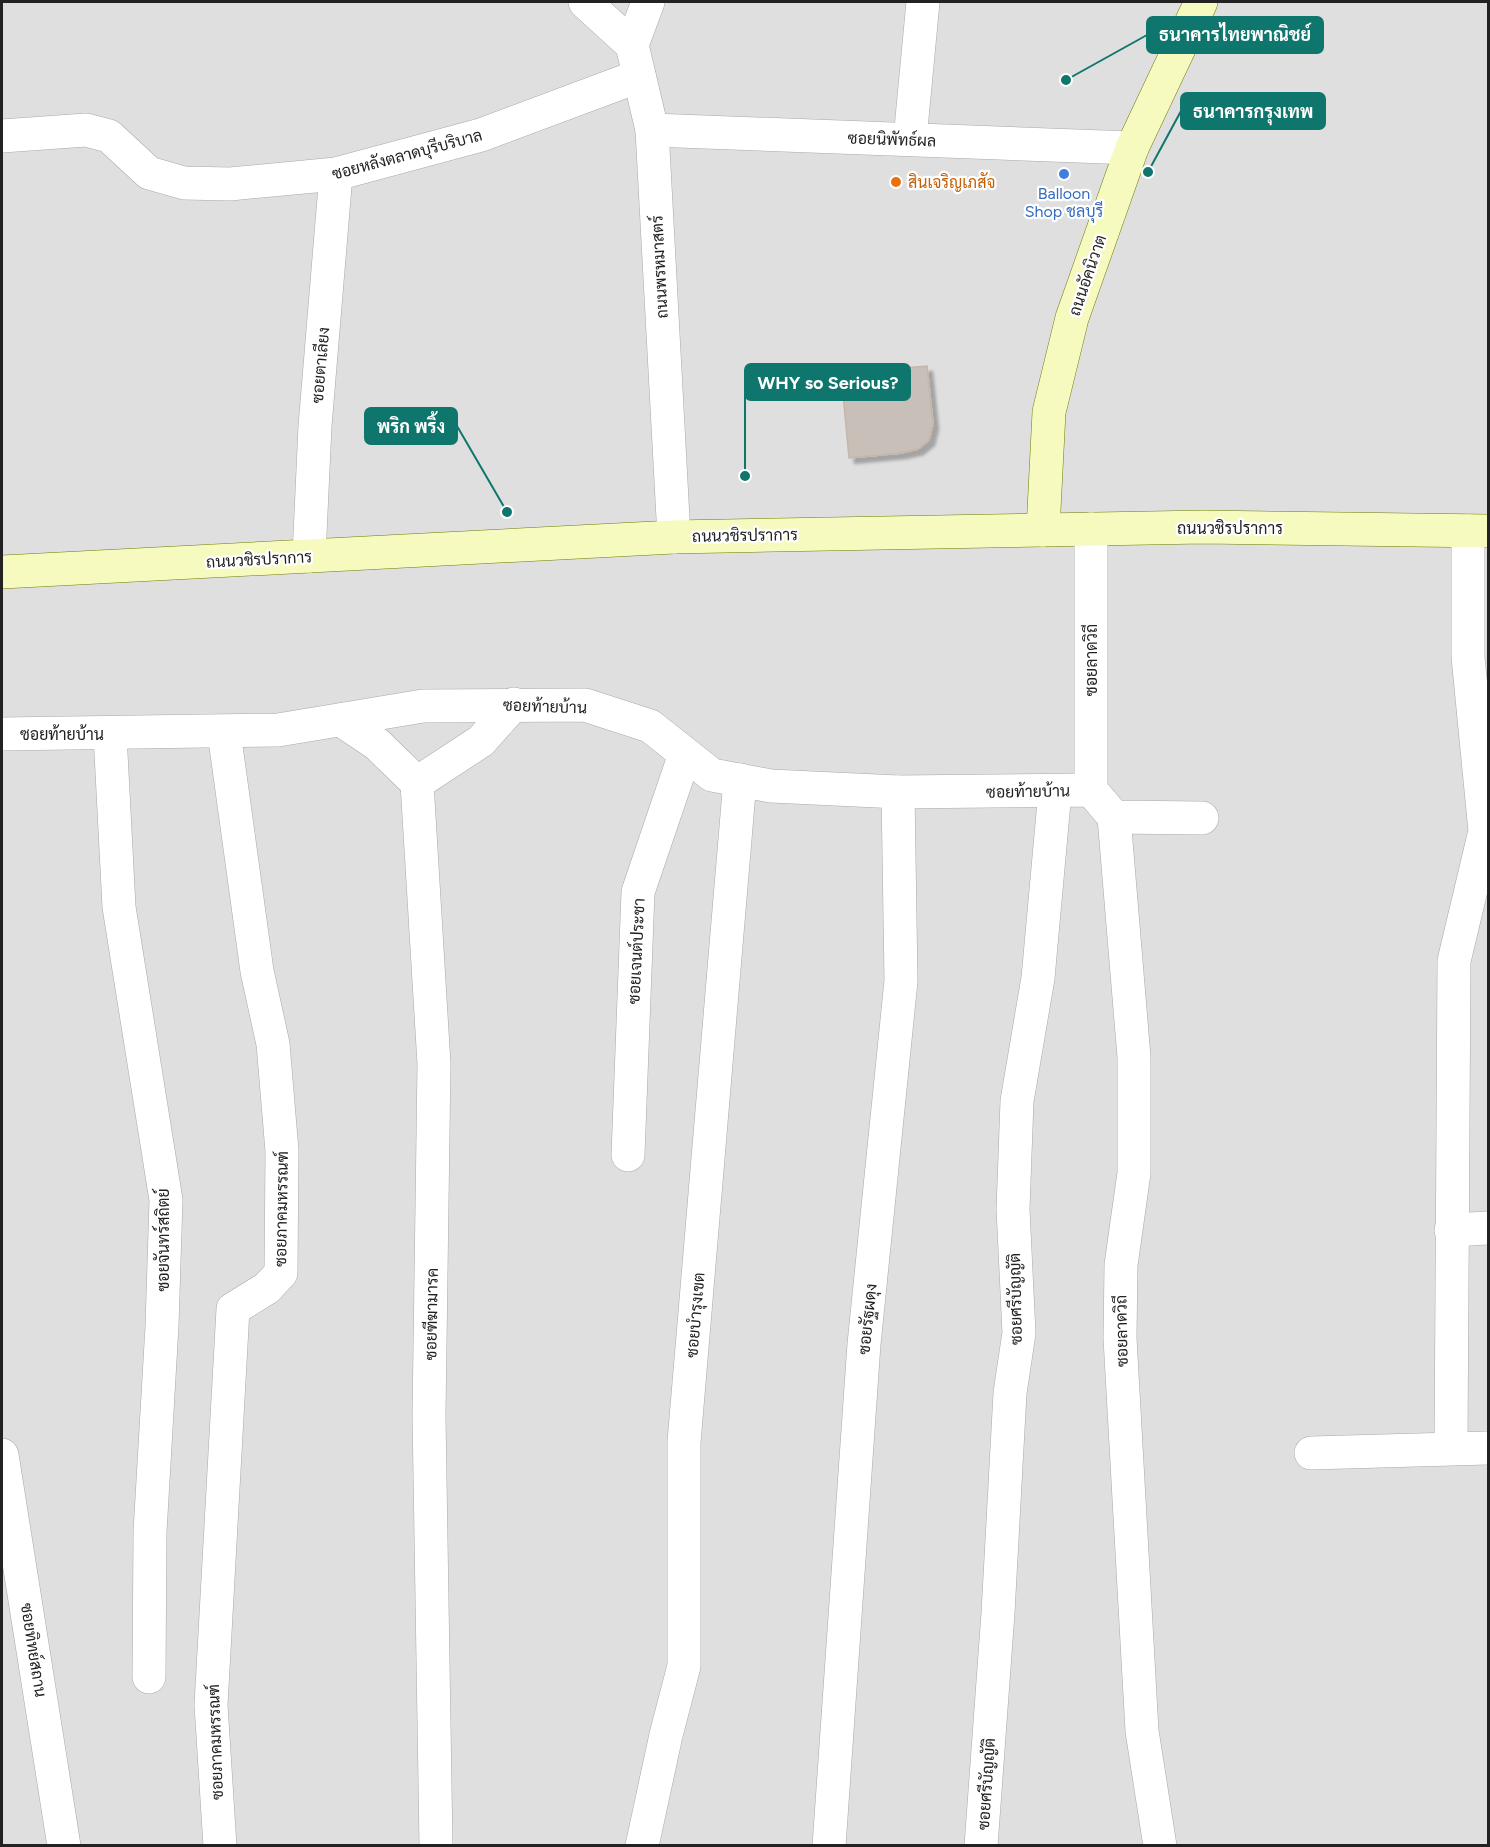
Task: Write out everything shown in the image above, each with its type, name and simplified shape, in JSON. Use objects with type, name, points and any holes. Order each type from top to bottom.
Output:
[{"type":"street","points":[[585,2],[635,61]]},
{"type":"street","points":[[635,61],[648,2]]},
{"type":"street","points":[[910,139],[923,2]]},
{"type":"street","name":"ถนนอัคนิวาต","points":[[1044,530],[1049,412],[1072,318],[1132,148],[1201,2]]},
{"type":"street","name":"ถนนพรหมาสตร์","points":[[635,61],[652,130],[674,537]]},
{"type":"street","name":"ซอยหลังตลาดบุรีบริบาล","points":[[2,136],[86,130],[109,136],[149,172],[184,183],[230,184],[336,174],[481,135],[635,61]]},
{"type":"street","name":"ซอยนิพัทธ์ผล","points":[[652,130],[1132,148]]},
{"type":"street","name":"ซอยตาเลียง","points":[[309,556],[315,426],[336,174]]},
{"type":"street","name":"ถนนวชิรปราการ","points":[[2,573],[674,537],[1203,527],[1478,531]]},
{"type":"street","name":"ซอยลาดวิถี","points":[[1091,530],[1091,790]]},
{"type":"street","points":[[1451,1448],[1454,961],[1485,831],[1468,657],[1478,531]]},
{"type":"street","points":[[341,720],[377,744],[417,783],[481,741],[514,704]]},
{"type":"street","name":"ซอยท้ายบ้าน","points":[[2,734],[278,730],[423,706],[585,705],[650,726],[712,775],[771,786],[898,792],[1091,790],[1114,816]]},
{"type":"street","name":"ซอยภาคมหรรณฑ์","points":[[220,1845],[211,1705],[233,1309],[267,1288],[281,1273],[282,1162],[273,1044],[256,971],[224,732]]},
{"type":"street","name":"ซอยจันทร์สถิตย์","points":[[110,734],[119,907],[166,1200],[162,1326],[150,1532],[148,1677]]},
{"type":"street","name":"ซอยเจนต์ประชา","points":[[628,1155],[638,892],[685,754]]},
{"type":"street","name":"ซอยบำรุงเขต","points":[[642,1845],[684,1666],[684,1442],[740,780]]},
{"type":"street","name":"ซอยฑีฆามารค","points":[[417,783],[434,1064],[429,1415],[436,1845]]},
{"type":"street","name":"ซอยศรีบัญญัติ","points":[[981,1845],[998,1624],[1010,1393],[1019,1333],[1013,1209],[1017,1101],[1038,978],[1055,790]]},
{"type":"street","name":"ซอยรัฐผดุง","points":[[829,1845],[864,1344],[901,981],[898,792]]},
{"type":"street","points":[[1114,816],[1202,818]]},
{"type":"street","name":"ซอยลาดวิถี","points":[[1114,816],[1134,1057],[1134,1173],[1121,1265],[1120,1338],[1142,1731],[1160,1845]]},
{"type":"street","points":[[1451,1230],[1488,1228]]},
{"type":"street","points":[[1311,1453],[1488,1448]]},
{"type":"street","name":"ซอยทิทย์สถาน","points":[[2,1455],[64,1845]]},
{"type":"shaded area","points":[[2,2],[1488,2],[1488,1845],[2,1845]]},
{"type":"building","points":[[927,366],[933,424],[929,440],[918,449],[901,453],[849,458],[841,373]]},
{"type":"place","name":"ธนาคารไทยพาณิชย์","points":[[1066,80]]},
{"type":"place","name":"ธนาคารกรุงเทพ","points":[[1148,172]]},
{"type":"place","name":"Balloon Shop ชลบุรี","points":[[1064,174]]},
{"type":"place","name":"สินเจริญเภสัจ","points":[[896,182]]},
{"type":"place","name":"WHY so Serious?","points":[[745,476]]},
{"type":"place","name":"พริก พริ้ง","points":[[507,512]]}]
